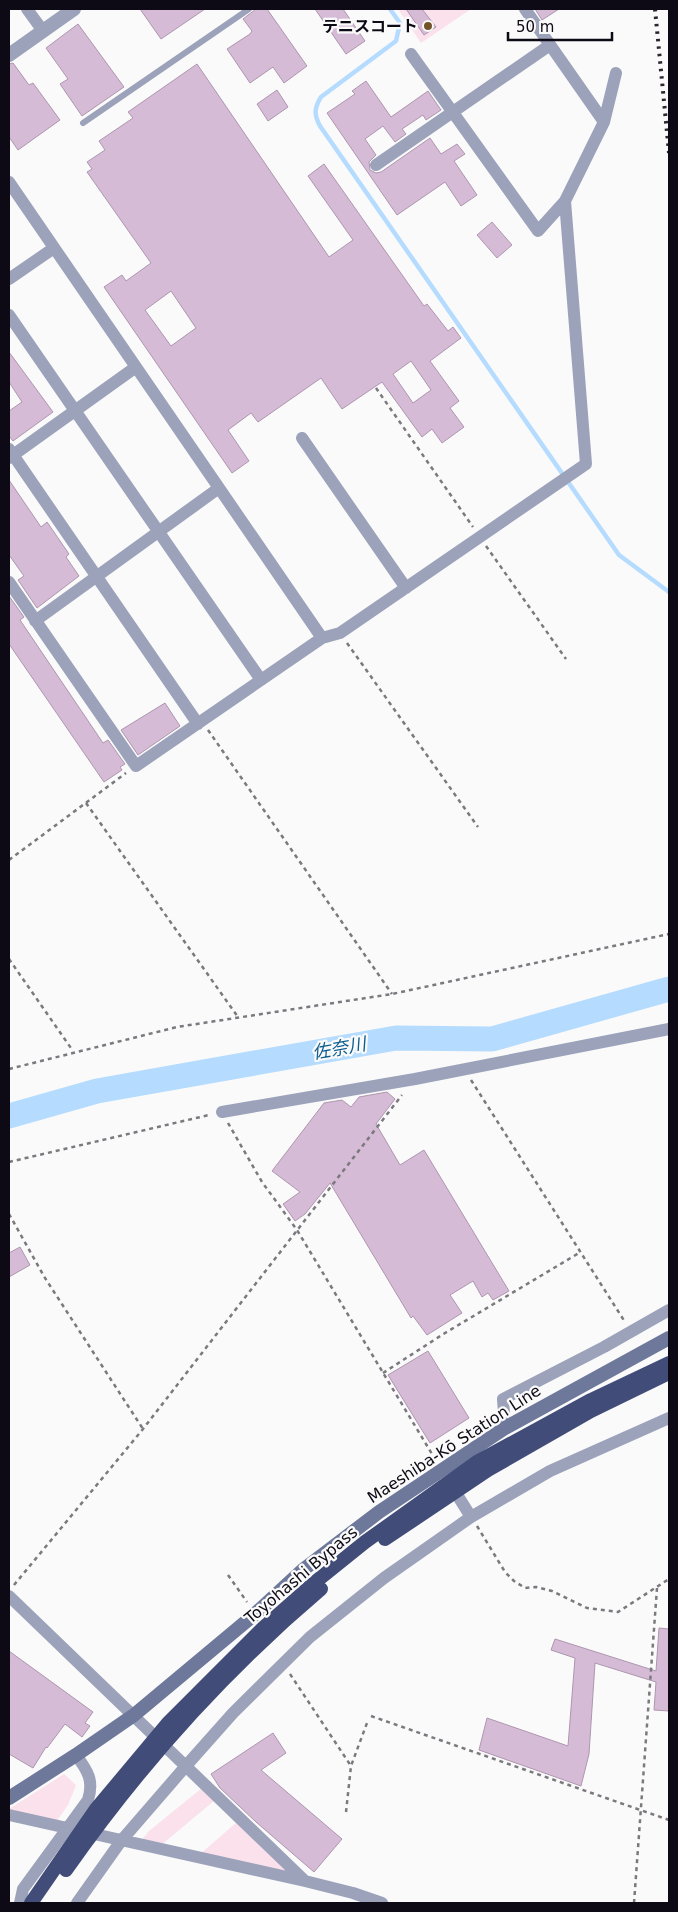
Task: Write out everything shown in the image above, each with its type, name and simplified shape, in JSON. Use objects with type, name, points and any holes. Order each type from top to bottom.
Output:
[{"type":"highway","name":"Toyohashi Bypass","points":[[31,1903],[96,1809],[168,1723],[263,1628],[314,1583],[365,1542],[478,1462],[591,1400],[669,1363]]},
{"type":"highway","name":"Toyohashi Bypass","points":[[42,1903],[104,1815],[175,1729],[318,1592],[366,1552],[488,1470],[591,1411],[669,1373]]},
{"type":"main road","name":"Maeshiba-Kō Station Line","points":[[9,1798],[134,1715],[255,1614],[304,1569],[379,1512],[505,1428],[669,1338]]},
{"type":"street","points":[[27,9],[43,31]]},
{"type":"street","points":[[9,55],[74,9]]},
{"type":"street","points":[[525,9],[604,122]]},
{"type":"street","points":[[376,165],[550,45]]},
{"type":"street","points":[[411,54],[538,230],[565,201],[604,122],[616,73]]},
{"type":"street","points":[[9,182],[322,638]]},
{"type":"street","points":[[9,584],[136,766],[322,638],[340,633],[406,588],[586,464],[565,201]]},
{"type":"street","points":[[9,279],[54,248]]},
{"type":"street","points":[[9,314],[261,680]]},
{"type":"street","points":[[136,367],[10,454],[200,722]]},
{"type":"street","points":[[302,438],[406,588]]},
{"type":"street","points":[[36,621],[219,488]]},
{"type":"street","points":[[222,1112],[464,1070],[669,1029]]},
{"type":"street","points":[[505,1428],[503,1398],[631,1332],[669,1310]]},
{"type":"street","points":[[77,1903],[121,1841],[233,1713],[282,1663],[384,1578],[471,1516],[550,1471],[669,1418]]},
{"type":"street","points":[[442,1470],[471,1516]]},
{"type":"street","points":[[9,1596],[305,1881]]},
{"type":"street","points":[[20,1903],[23,1888],[88,1800],[91,1791],[89,1773],[76,1755]]},
{"type":"street","points":[[9,1815],[305,1881],[353,1893],[382,1903]]},
{"type":"lane","points":[[83,123],[249,9]]},
{"type":"path","points":[[376,388],[566,659]]},
{"type":"path","points":[[340,633],[478,827]]},
{"type":"path","points":[[200,722],[392,994]]},
{"type":"path","points":[[9,860],[136,766]]},
{"type":"path","points":[[86,803],[238,1018]]},
{"type":"path","points":[[9,1069],[73,1051],[177,1027],[392,994],[669,934]]},
{"type":"path","points":[[9,959],[73,1051]]},
{"type":"path","points":[[464,1070],[631,1332]]},
{"type":"path","points":[[9,1592],[143,1429],[415,1079]]},
{"type":"path","points":[[9,1162],[222,1112],[262,1182],[297,1230],[442,1470]]},
{"type":"path","points":[[9,1214],[45,1278],[143,1429]]},
{"type":"path","points":[[383,1373],[445,1333],[579,1253]]},
{"type":"path","points":[[471,1516],[505,1572],[525,1588],[536,1587],[552,1591],[588,1608],[618,1612],[669,1579]]},
{"type":"path","points":[[228,1575],[255,1614]]},
{"type":"path","points":[[634,1903],[657,1588]]},
{"type":"path","points":[[282,1663],[351,1766]]},
{"type":"path","points":[[371,1716],[669,1820]]},
{"type":"path","points":[[346,1812],[351,1766],[367,1723]]},
{"type":"shaded area","name":"テニスコート","points":[[398,9],[471,9],[421,43]]},
{"type":"shaded area","points":[[64,1774],[76,1785],[68,1805],[56,1822],[9,1809]]},
{"type":"shaded area","points":[[202,1788],[215,1800],[160,1846],[140,1842],[149,1831]]},
{"type":"shaded area","points":[[237,1822],[290,1872],[199,1855]]},
{"type":"building","points":[[140,9],[205,9],[161,39]]},
{"type":"building","points":[[256,9],[267,9],[307,66],[284,83],[273,67],[250,83],[227,49],[250,34],[252,31],[243,19]]},
{"type":"building","points":[[315,9],[343,9],[365,41],[346,54]]},
{"type":"building","points":[[406,9],[422,9],[436,27],[424,35]]},
{"type":"building","points":[[535,9],[559,9],[542,20]]},
{"type":"building","points":[[78,24],[124,87],[82,116],[60,84],[68,79],[46,48]]},
{"type":"building","points":[[13,63],[29,85],[33,83],[60,120],[18,150],[9,137],[9,64]]},
{"type":"building","points":[[197,64],[329,257],[353,240],[308,176],[324,164],[424,306],[427,304],[448,331],[453,327],[461,338],[430,361],[459,401],[450,408],[464,427],[442,443],[432,429],[422,437],[382,382],[342,409],[321,378],[258,422],[251,413],[228,430],[249,461],[232,473],[104,287],[122,275],[126,281],[151,263],[87,172],[92,169],[87,162],[105,150],[99,141],[133,118],[128,112]],"holes":[[[171,291],[196,328],[171,346],[145,310]],[[411,361],[431,390],[413,403],[393,374]]]},
{"type":"building","points":[[366,81],[391,117],[428,91],[441,110],[426,120],[423,115],[402,129],[406,134],[395,142],[383,126],[365,139],[376,155],[369,162],[370,170],[376,173],[381,172],[430,138],[441,154],[457,144],[465,154],[454,161],[477,195],[461,206],[445,182],[397,215],[327,113],[355,94],[352,91]]},
{"type":"building","points":[[277,90],[288,107],[268,121],[257,104]]},
{"type":"building","points":[[492,222],[512,245],[497,258],[477,235]]},
{"type":"building","points":[[9,352],[53,412],[13,441],[9,436],[9,411],[22,402],[9,382]]},
{"type":"building","points":[[9,480],[41,527],[47,522],[69,554],[66,557],[79,576],[37,608],[18,580],[24,576],[9,555]]},
{"type":"building","points":[[9,596],[24,617],[20,620],[103,743],[108,740],[125,764],[120,767],[122,770],[104,782],[9,644]]},
{"type":"building","points":[[165,703],[180,726],[138,755],[121,730]]},
{"type":"building","points":[[387,1092],[395,1099],[376,1124],[400,1165],[424,1150],[509,1291],[493,1300],[488,1293],[482,1297],[473,1281],[450,1295],[462,1313],[427,1335],[413,1316],[411,1318],[330,1183],[305,1214],[295,1221],[283,1204],[300,1192],[272,1171],[324,1103],[342,1100],[351,1107],[359,1097]]},
{"type":"building","points":[[20,1247],[30,1265],[9,1277],[9,1253]]},
{"type":"building","points":[[428,1351],[469,1418],[430,1443],[388,1375]]},
{"type":"building","points":[[659,1628],[669,1629],[669,1711],[654,1710],[656,1682],[595,1663],[589,1754],[581,1786],[479,1750],[487,1718],[568,1746],[575,1658],[551,1650],[555,1639],[656,1671]]},
{"type":"building","points":[[9,1651],[93,1712],[85,1723],[90,1726],[82,1737],[65,1724],[46,1747],[33,1768],[9,1754]]},
{"type":"building","points":[[273,1733],[286,1753],[261,1770],[342,1839],[314,1872],[220,1788],[211,1774]]},
{"type":"waterway","points":[[390,9],[400,23],[396,41],[321,97],[316,108],[318,122],[619,555],[669,592]]},
{"type":"waterway","name":"佐奈川","points":[[9,1116],[97,1091],[396,1038],[492,1039],[669,989]]},
{"type":"railway","points":[[655,9],[669,153]]},
{"type":"place","name":"テニスコート","points":[[428,26]]}]
